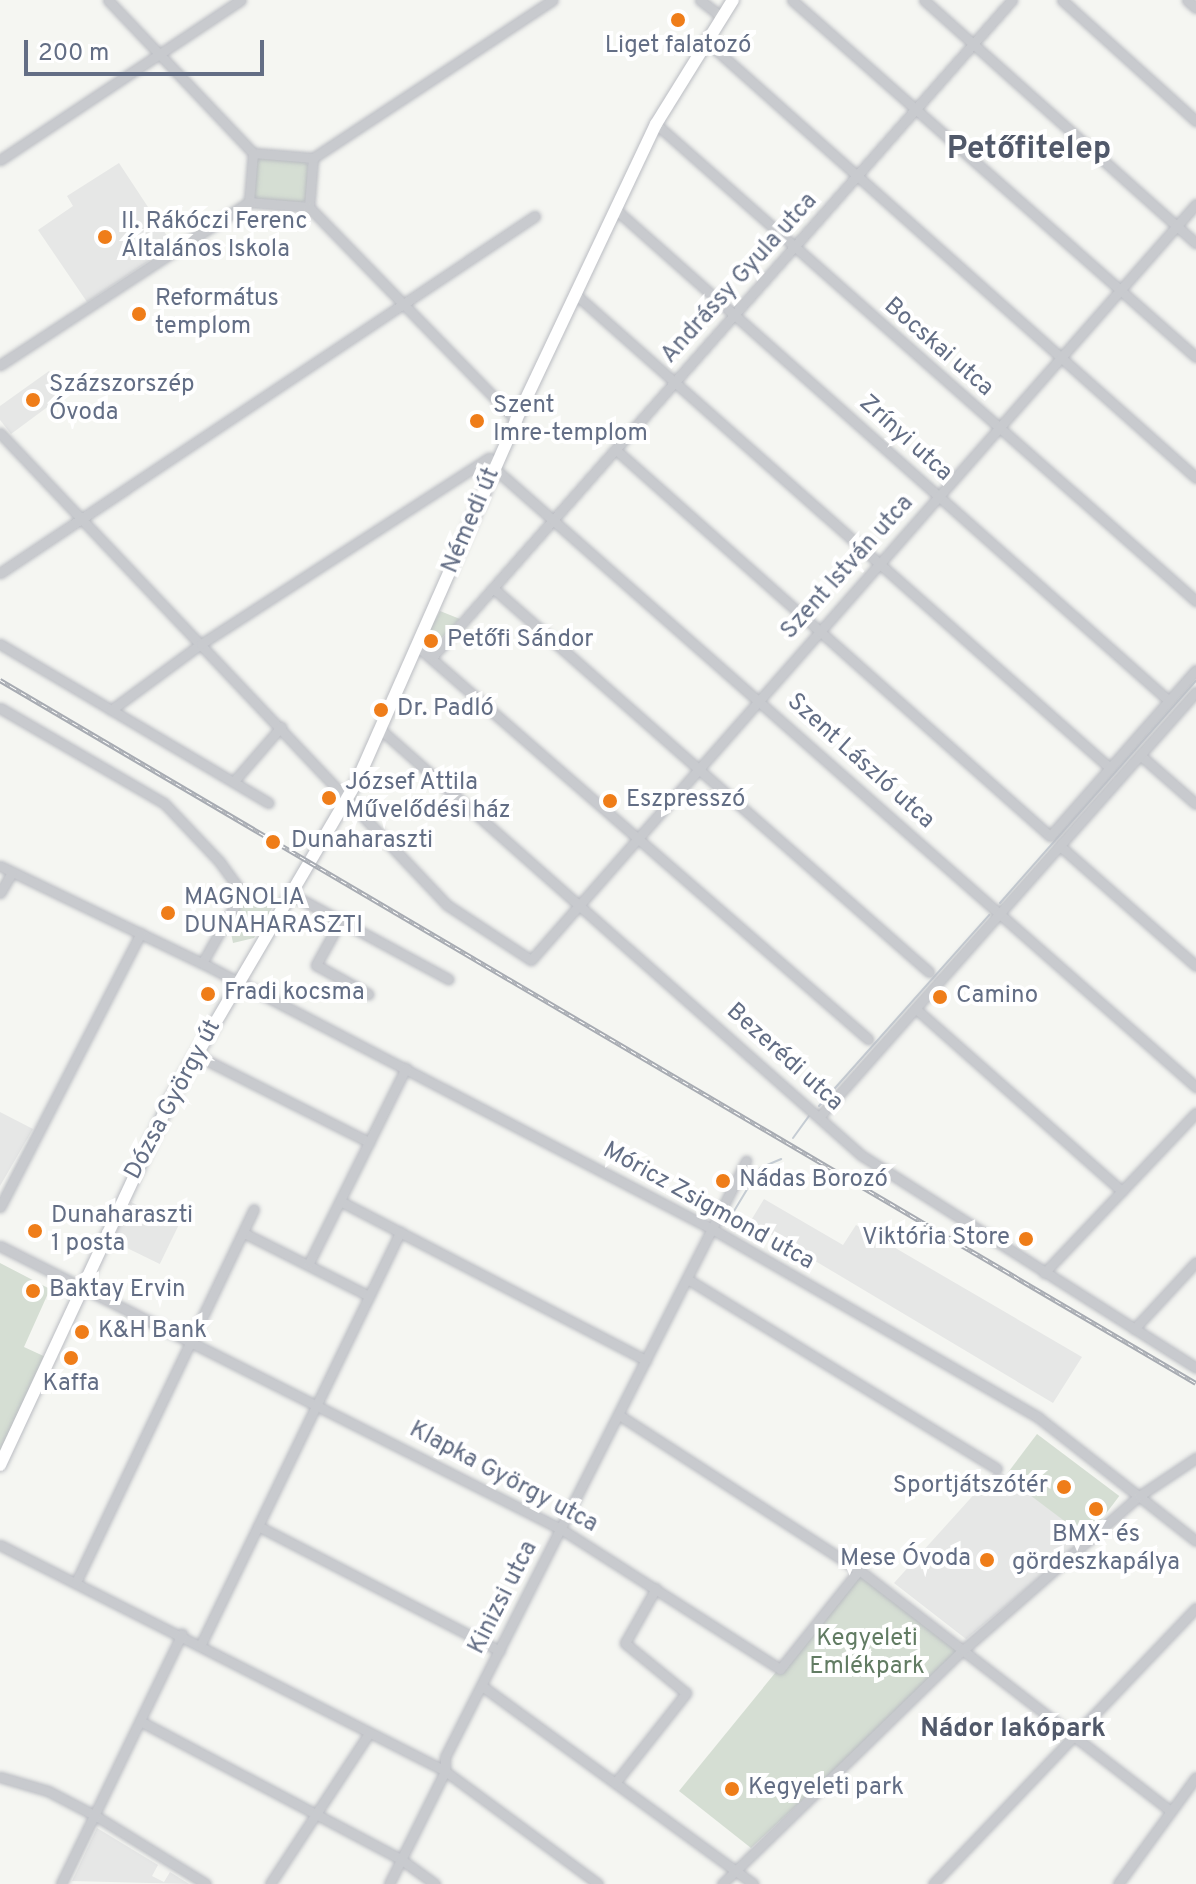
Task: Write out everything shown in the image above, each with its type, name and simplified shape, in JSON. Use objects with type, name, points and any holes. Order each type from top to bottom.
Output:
[{"type":"main road","name":"Némedi út","points":[[303,874],[347,799],[381,730],[516,420],[614,208],[656,124],[705,40],[733,0]]},
{"type":"main road","name":"Dózsa György út","points":[[0,1465],[146,1146],[303,874]]},
{"type":"street","points":[[108,0],[253,153],[313,158],[553,0]]},
{"type":"street","points":[[0,160],[241,0]]},
{"type":"street","points":[[700,0],[722,17]]},
{"type":"street","points":[[792,0],[916,113],[1196,357]]},
{"type":"street","points":[[924,0],[1196,243]]},
{"type":"street","name":"Andrássy Gyula utca","points":[[433,656],[734,314],[858,179],[1012,0]]},
{"type":"street","points":[[1062,0],[1196,121]]},
{"type":"street","points":[[1187,0],[1196,8]]},
{"type":"street","points":[[705,40],[1196,478]]},
{"type":"street","name":"Bocskai utca","points":[[656,124],[794,250],[1196,601]]},
{"type":"street","points":[[249,202],[253,153]]},
{"type":"street","points":[[309,207],[313,158]]},
{"type":"street","points":[[0,365],[249,202],[309,207],[516,420]]},
{"type":"street","name":"Szent István utca","points":[[347,799],[447,905],[531,960],[1196,204]]},
{"type":"street","name":"Zrínyi utca","points":[[614,208],[1169,701]]},
{"type":"street","points":[[0,573],[535,216]]},
{"type":"street","points":[[574,293],[1110,768]]},
{"type":"street","points":[[0,433],[347,799]]},
{"type":"street","points":[[616,450],[1050,836],[1196,670]]},
{"type":"street","points":[[111,710],[201,644],[486,458],[495,469]]},
{"type":"street","name":"Szent László utca","points":[[495,469],[759,698],[1196,1087]]},
{"type":"street","points":[[493,588],[929,972]]},
{"type":"street","points":[[0,644],[269,803]]},
{"type":"street","points":[[418,647],[433,656],[868,1039]]},
{"type":"street","points":[[820,1116],[1196,692]]},
{"type":"street","points":[[0,708],[164,803],[219,861],[242,893],[202,963]]},
{"type":"street","points":[[234,781],[281,727]]},
{"type":"street","name":"Bezerédi utca","points":[[381,730],[897,1183],[1196,1368]]},
{"type":"street","points":[[1140,755],[1196,804]]},
{"type":"street","points":[[1060,846],[1196,966]]},
{"type":"street","name":"Móricz Zsigmond utca","points":[[0,866],[202,963],[714,1230],[1039,1418],[1196,1541]]},
{"type":"street","points":[[0,893],[12,872]]},
{"type":"street","points":[[291,894],[342,918],[448,979]]},
{"type":"street","points":[[342,918],[316,965],[368,994]]},
{"type":"street","points":[[0,1207],[141,933]]},
{"type":"street","points":[[916,1009],[1122,1191]]},
{"type":"street","points":[[196,1055],[369,1142]]},
{"type":"street","points":[[309,1263],[406,1068]]},
{"type":"street","points":[[1044,1273],[1196,1113]]},
{"type":"street","name":"Kinizsi utca","points":[[389,1884],[445,1771],[445,1757],[689,1280],[746,1161]]},
{"type":"street","points":[[340,1201],[646,1360]]},
{"type":"street","points":[[76,1582],[254,1209]]},
{"type":"street","points":[[201,1644],[400,1232]]},
{"type":"street","points":[[244,1233],[309,1263],[369,1296]]},
{"type":"street","name":"Klapka György utca","points":[[0,1246],[318,1403],[561,1529],[780,1669],[859,1570]]},
{"type":"street","points":[[1134,1329],[1196,1262]]},
{"type":"street","points":[[689,1280],[997,1469]]},
{"type":"street","points":[[619,1415],[859,1570],[1073,1740],[1171,1811]]},
{"type":"street","points":[[722,1884],[963,1650],[1139,1496],[1196,1458]]},
{"type":"street","points":[[258,1526],[500,1651]]},
{"type":"street","points":[[0,1545],[182,1634],[445,1771],[598,1884]]},
{"type":"street","points":[[615,1783],[686,1693],[625,1643],[656,1588]]},
{"type":"street","points":[[933,1884],[1196,1608]]},
{"type":"street","points":[[61,1884],[182,1634]]},
{"type":"street","points":[[482,1686],[754,1884]]},
{"type":"street","points":[[140,1721],[402,1860],[435,1884]]},
{"type":"street","points":[[270,1884],[369,1733]]},
{"type":"street","points":[[0,1777],[48,1791],[96,1816],[206,1884]]},
{"type":"street","points":[[1118,1884],[1196,1777]]},
{"type":"shaded area","name":"II. Rákóczi Ferenc Általános Iskola","points":[[119,163],[173,245],[87,302],[38,230],[73,206],[67,196]]},
{"type":"shaded area","name":"Százszorszép Óvoda","points":[[49,371],[65,394],[11,434],[0,420],[0,406]]},
{"type":"shaded area","points":[[0,1112],[33,1129],[0,1186]]},
{"type":"shaded area","points":[[764,1199],[843,1245],[856,1225],[1082,1357],[1053,1403],[750,1222]]},
{"type":"shaded area","points":[[131,1202],[179,1225],[160,1264],[112,1241]]},
{"type":"shaded area","name":"Mese Óvoda","points":[[997,1469],[1088,1537],[966,1639],[894,1583]]},
{"type":"shaded area","points":[[97,1828],[158,1865],[152,1876],[164,1882],[170,1872],[189,1884],[72,1881]]},
{"type":"green space","points":[[254,157],[304,160],[308,165],[306,200],[300,204],[256,200],[250,195]]},
{"type":"green space","points":[[440,611],[460,619],[436,644],[428,633]]},
{"type":"green space","points":[[246,891],[274,905],[254,938],[233,943],[229,923]]},
{"type":"green space","points":[[0,1263],[50,1289],[24,1347],[50,1359],[0,1471]]},
{"type":"green space","name":"Sportjátszótér","points":[[1037,1434],[1119,1496],[1087,1538],[1005,1476]]},
{"type":"green space","name":"Kegyeleti Emlékpark","points":[[859,1570],[963,1650],[751,1848],[679,1791]]},
{"type":"waterway","points":[[1000,903],[1196,681]]},
{"type":"waterway","points":[[819,1106],[989,915]]},
{"type":"waterway","points":[[793,1138],[809,1116]]},
{"type":"waterway","points":[[725,1226],[760,1168],[781,1159]]},
{"type":"railway","points":[[0,680],[1196,1383]]},
{"type":"place","name":"Liget falatozó","points":[[678,20]]},
{"type":"place","name":"II. Rákóczi Ferenc Általános Iskola","points":[[105,237]]},
{"type":"place","name":"Református templom","points":[[139,314]]},
{"type":"place","name":"Százszorszép Óvoda","points":[[33,400]]},
{"type":"place","name":"Szent Imre-templom","points":[[477,421]]},
{"type":"place","name":"Petőfi Sándor","points":[[431,641]]},
{"type":"place","name":"Dr. Padló","points":[[381,710]]},
{"type":"place","name":"József Attila Művelődési ház","points":[[329,798]]},
{"type":"place","name":"Eszpresszó","points":[[610,801]]},
{"type":"place","name":"Dunaharaszti","points":[[273,842]]},
{"type":"place","name":"MAGNOLIA DUNAHARASZTI","points":[[168,913]]},
{"type":"place","name":"Fradi kocsma","points":[[208,994]]},
{"type":"place","name":"Camino","points":[[940,997]]},
{"type":"place","name":"Nádas Borozó","points":[[723,1181]]},
{"type":"place","name":"Dunaharaszti 1 posta","points":[[35,1231]]},
{"type":"place","name":"Viktória Store","points":[[1026,1239]]},
{"type":"place","name":"Baktay Ervin","points":[[33,1291]]},
{"type":"place","name":"K&H Bank","points":[[82,1332]]},
{"type":"place","name":"Kaffa","points":[[71,1358]]},
{"type":"place","name":"Sportjátszótér","points":[[1064,1487]]},
{"type":"place","name":"BMX- és gördeszkapálya","points":[[1096,1509]]},
{"type":"place","name":"Mese Óvoda","points":[[987,1560]]},
{"type":"place","name":"Kegyeleti park","points":[[732,1789]]},
{"type":"district","name":"Petőfitelep","points":[[1029,150]]},
{"type":"district","name":"Nádor lakópark","points":[[1013,1730]]}]
